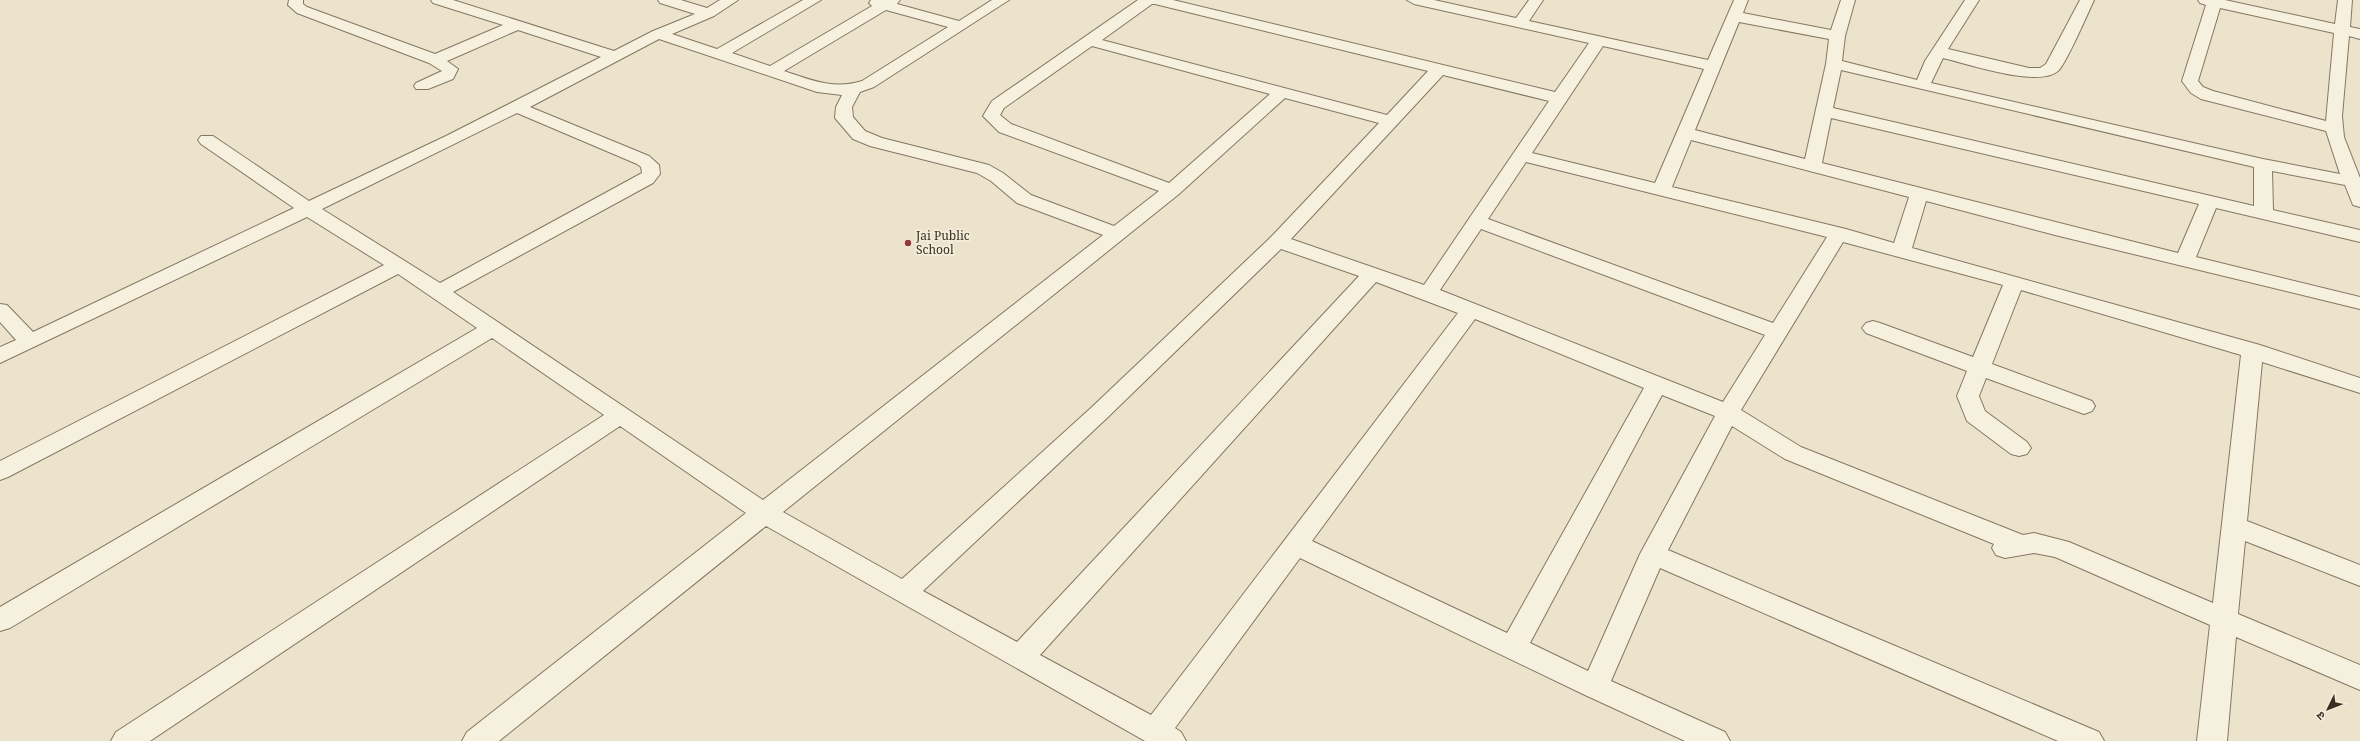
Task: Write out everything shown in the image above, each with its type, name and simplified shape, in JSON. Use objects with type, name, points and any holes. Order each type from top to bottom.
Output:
[{"type":"street","points":[[296,0],[295,5],[302,10],[435,60],[450,72],[447,76],[422,86]]},
{"type":"street","points":[[438,0],[518,24],[615,56]]},
{"type":"street","points":[[665,0],[709,13]]},
{"type":"street","points":[[0,356],[308,209],[516,107],[658,34],[709,13],[731,0]]},
{"type":"street","points":[[719,54],[814,0]]},
{"type":"street","points":[[865,0],[888,3],[961,26]]},
{"type":"street","points":[[658,34],[823,89],[839,91],[853,90],[868,84],[1002,0]]},
{"type":"street","points":[[1148,0],[998,105],[991,116],[1005,128],[1172,190]]},
{"type":"street","points":[[1155,0],[1558,98]]},
{"type":"street","points":[[1417,0],[1713,66]]},
{"type":"street","points":[[1520,23],[1536,0]]},
{"type":"street","points":[[1661,190],[1741,0]]},
{"type":"street","points":[[1812,166],[1834,64],[1837,36],[1848,0]]},
{"type":"street","points":[[1922,86],[1939,52],[1972,0]]},
{"type":"street","points":[[1939,52],[2016,72],[2043,73],[2053,67],[2087,0]]},
{"type":"street","points":[[2345,0],[2334,128],[2335,137],[2357,182],[2360,201]]},
{"type":"street","points":[[2334,128],[2224,100],[2197,90],[2190,81],[2212,1],[2360,34]]},
{"type":"street","points":[[771,72],[888,3]]},
{"type":"street","points":[[1734,16],[1837,36]]},
{"type":"street","points":[[435,60],[518,24]]},
{"type":"street","points":[[1428,293],[1598,40]]},
{"type":"street","points":[[1089,41],[1391,120]]},
{"type":"street","points":[[1834,64],[1922,86],[2263,164],[2357,182]]},
{"type":"street","points":[[904,593],[1100,412],[1278,241],[1439,69]]},
{"type":"street","points":[[853,90],[844,107],[844,118],[859,135],[876,142],[983,169],[997,177],[1024,199],[1117,234]]},
{"type":"street","points":[[477,741],[1172,190],[1282,92]]},
{"type":"street","points":[[439,292],[647,179],[651,174],[650,165],[643,160],[516,107]]},
{"type":"street","points":[[1824,112],[2360,236]]},
{"type":"street","points":[[1686,133],[2185,261],[2360,303]]},
{"type":"street","points":[[207,140],[308,209],[399,265],[764,513],[904,593],[1163,737],[1297,545],[1471,310]]},
{"type":"street","points":[[1520,155],[1839,233],[2252,350],[2360,386]]},
{"type":"street","points":[[2263,164],[2264,213]]},
{"type":"street","points":[[1901,251],[1920,194]]},
{"type":"street","points":[[2185,261],[2210,201]]},
{"type":"street","points":[[1476,221],[1777,332]]},
{"type":"street","points":[[1595,687],[1653,554],[1728,413],[1839,233]]},
{"type":"street","points":[[1278,241],[1374,273],[1428,293],[1728,413],[1793,453],[2012,546],[2034,543],[2060,549],[2224,621],[2360,678]]},
{"type":"street","points":[[0,471],[399,265]]},
{"type":"street","points":[[1020,658],[1374,273]]},
{"type":"street","points":[[2014,283],[1968,396],[1975,415],[2019,448]]},
{"type":"street","points":[[0,310],[30,341]]},
{"type":"street","points":[[0,620],[493,328]]},
{"type":"street","points":[[1873,328],[2084,406]]},
{"type":"street","points":[[2212,741],[2252,350]]},
{"type":"street","points":[[1513,648],[1656,384]]},
{"type":"street","points":[[126,741],[621,415]]},
{"type":"street","points":[[2234,526],[2360,576]]},
{"type":"street","points":[[1297,545],[1595,687],[1715,741]]},
{"type":"street","points":[[1653,554],[2089,741]]},
{"type":"place","name":"Jai Public School","points":[[908,243]]}]
